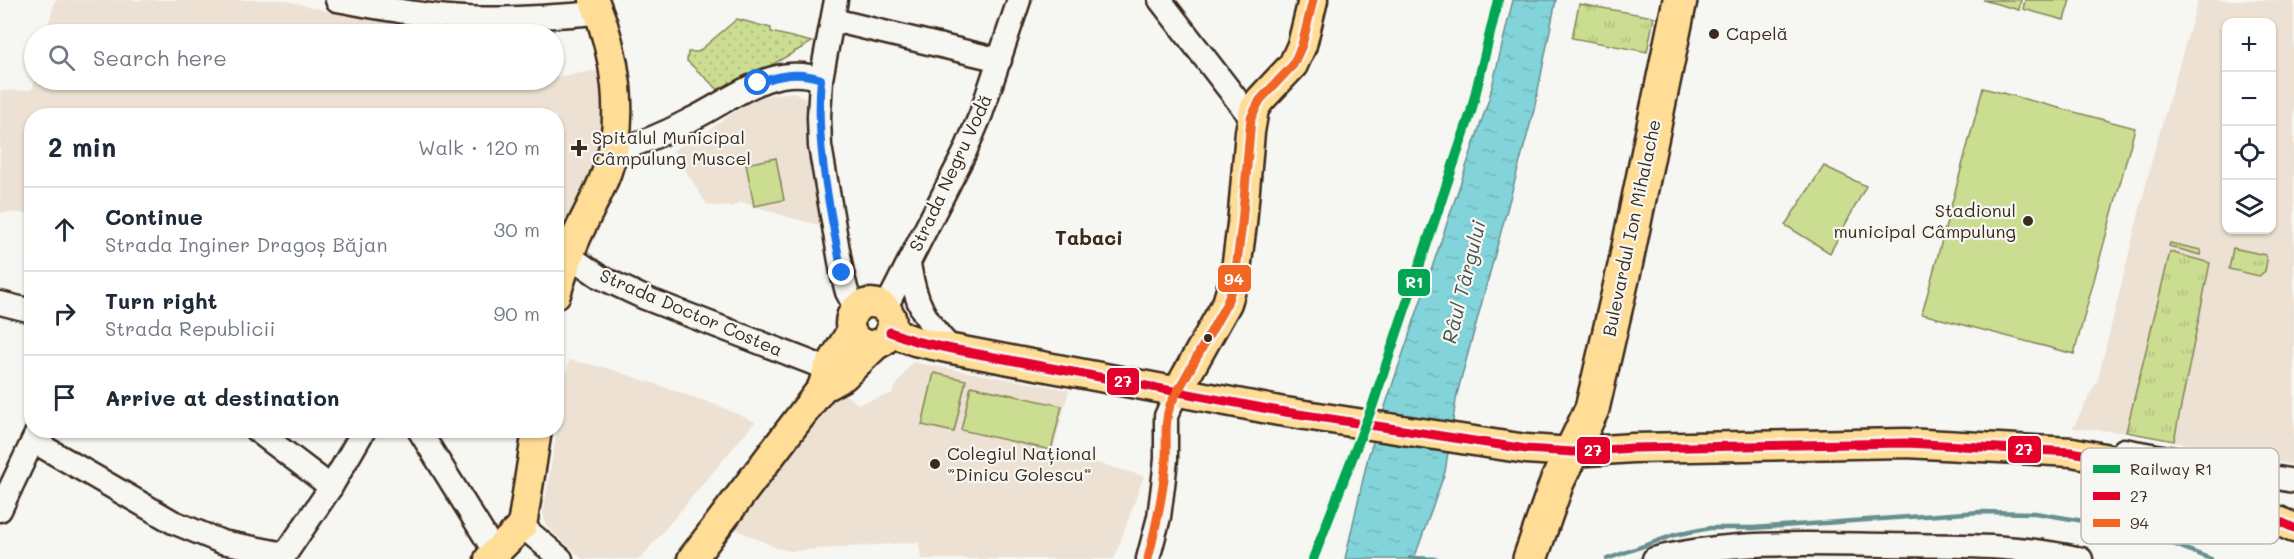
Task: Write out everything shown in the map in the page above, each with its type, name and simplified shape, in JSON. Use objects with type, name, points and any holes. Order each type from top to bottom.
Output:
[{"type":"highway","name":"Bulevardul Ion Mihalache","points":[[1530,559],[1557,482],[1592,409],[1680,0]]},
{"type":"main road","points":[[1177,392],[1227,303],[1235,277],[1251,118],[1260,100],[1293,65],[1302,45],[1314,0]]},
{"type":"main road","points":[[564,251],[594,202],[614,151],[615,80],[611,51],[597,6]]},
{"type":"main road","points":[[884,328],[864,345],[859,342],[854,320],[868,303],[874,303],[884,328],[915,341],[1279,411],[1505,446],[1573,452],[1633,448],[1906,443],[2081,454]]},
{"type":"main road","name":"Strada Negru Vodă","points":[[692,559],[825,379],[854,320]]},
{"type":"main road","name":"Strada Negru Vodă","points":[[825,379],[844,376],[884,328]]},
{"type":"main road","points":[[491,555],[522,526],[536,438]]},
{"type":"main road","points":[[2279,521],[2294,528]]},
{"type":"street","points":[[337,0],[464,18],[539,17],[597,6]]},
{"type":"street","name":"Strada Negru Vodă","points":[[884,328],[909,264],[964,154],[981,114],[1019,0]]},
{"type":"street","points":[[1160,0],[1251,118]]},
{"type":"street","points":[[854,320],[842,273],[820,146],[821,79],[834,10],[1000,60]]},
{"type":"street","points":[[614,151],[634,146],[690,120],[773,77],[798,74],[821,79]]},
{"type":"street","name":"Strada Doctor Costea","points":[[564,255],[600,277],[825,379]]},
{"type":"street","points":[[909,264],[912,287],[921,310],[934,331],[952,349]]},
{"type":"street","points":[[0,303],[24,308]]},
{"type":"street","points":[[1148,559],[1159,517],[1163,486],[1166,459],[1166,416],[1177,392]]},
{"type":"street","points":[[0,510],[34,438]]},
{"type":"street","points":[[38,438],[173,522],[222,542],[283,556],[331,487],[359,438]]},
{"type":"street","points":[[267,438],[331,487]]},
{"type":"street","points":[[424,438],[491,555]]},
{"type":"street","points":[[2072,452],[2081,451]]},
{"type":"street","points":[[2279,478],[2294,481]]},
{"type":"street","points":[[522,526],[561,559]]},
{"type":"street","points":[[1654,559],[1726,547],[1837,544],[2035,550],[2081,559]]},
{"type":"shaded area","points":[[55,0],[284,0],[338,14],[433,24],[49,24]]},
{"type":"shaded area","points":[[2198,0],[2294,0],[2294,465],[2279,462],[2279,448],[2206,448],[2123,432],[2073,428],[2098,379],[2155,148]]},
{"type":"shaded area","name":"Spitalul Municipal Câmpulung Muscel","points":[[609,69],[601,155],[564,234],[564,108],[24,108],[24,214],[0,212],[0,91],[564,90],[564,76]]},
{"type":"shaded area","points":[[794,92],[803,97],[806,102],[830,228],[741,202],[731,207],[707,205],[673,150],[708,131],[747,103],[761,96]]},
{"type":"shaded area","points":[[569,360],[607,368],[719,406],[755,422],[640,559],[583,559],[546,526],[543,513],[556,438],[564,438],[564,389]]},
{"type":"shaded area","name":"Colegiul Național ”Dinicu Golescu”","points":[[912,362],[1069,390],[1053,451],[1144,476],[1114,559],[921,559],[919,542],[791,551],[777,548],[724,524],[832,386],[858,404],[891,394]]},
{"type":"green space","points":[[1983,0],[2021,0],[2019,10]]},
{"type":"green space","points":[[2025,0],[2070,0],[2064,20],[2023,9]]},
{"type":"green space","points":[[1579,4],[1654,17],[1647,52],[1572,38]]},
{"type":"green space","points":[[737,19],[771,28],[771,32],[812,42],[722,93],[687,61],[688,52],[698,52]]},
{"type":"green space","name":"Stadionul municipal Câmpulung","points":[[1983,88],[2135,128],[2074,354],[1922,314]]},
{"type":"green space","points":[[776,158],[784,200],[754,206],[746,164]]},
{"type":"green space","points":[[1824,166],[1866,186],[1830,253],[1785,225]]},
{"type":"green space","points":[[2170,243],[2201,250],[2200,255],[2169,246]]},
{"type":"green space","points":[[2233,248],[2265,255],[2267,260],[2265,271],[2259,276],[2229,269]]},
{"type":"green space","points":[[2170,252],[2210,263],[2174,441],[2126,432]]},
{"type":"green space","points":[[934,373],[966,380],[954,432],[922,425]]},
{"type":"green space","points":[[971,386],[1062,406],[1051,450],[961,430]]},
{"type":"water","name":"Râul Târgului","points":[[1513,0],[1556,0],[1534,110],[1457,394],[1445,472],[1414,559],[1345,559],[1368,457],[1489,99]]},
{"type":"waterway","points":[[1607,559],[1674,535],[1710,528],[1753,528],[1980,512],[2035,513],[2081,521]]},
{"type":"waterway","points":[[2173,544],[2211,559]]},
{"type":"waterway","points":[[1410,558],[1437,559]]},
{"type":"rail line","name":"R1","points":[[1313,559],[1372,407],[1471,112],[1498,0]]},
{"type":"transit line","name":"94","points":[[1148,559],[1163,486],[1166,426],[1170,405],[1227,303],[1235,277],[1251,118],[1260,100],[1293,65],[1302,45],[1313,0]]},
{"type":"transit line","name":"27","points":[[890,332],[915,341],[952,349],[1279,411],[1526,449],[1573,452],[1633,448],[1906,443],[2081,454]]},
{"type":"transit line","name":"27","points":[[2279,521],[2294,528]]},
{"type":"place","name":"Capelă","points":[[1714,34]]},
{"type":"place","name":"Spitalul Municipal Câmpulung Muscel","points":[[579,148]]},
{"type":"place","name":"Stadionul municipal Câmpulung","points":[[2028,221]]},
{"type":"place","name":"Colegiul Național ”Dinicu Golescu”","points":[[935,464]]},
{"type":"district","name":"Tabaci","points":[[1089,238]]},
{"type":"route","points":[[758,83],[773,77],[798,74],[821,79],[820,146],[842,273]]}]
